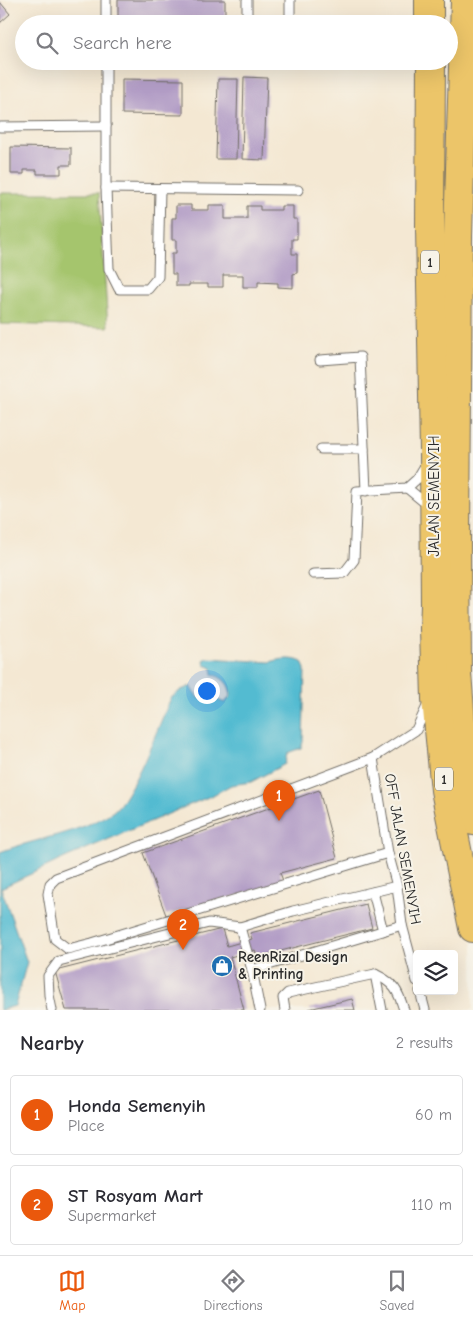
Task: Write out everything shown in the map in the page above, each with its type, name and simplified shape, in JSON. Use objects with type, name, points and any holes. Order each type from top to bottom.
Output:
[{"type":"main road","points":[[428,0],[429,15]]},
{"type":"main road","name":"JALAN SEMENYIH","points":[[465,0],[458,236],[461,500],[456,543],[456,673],[468,751],[466,785],[473,821]]},
{"type":"main road","name":"JALAN SEMENYIH","points":[[431,70],[430,227],[436,699],[445,790],[473,928]]},
{"type":"lane","points":[[106,0],[106,15]]},
{"type":"lane","points":[[247,0],[247,15]]},
{"type":"lane","points":[[290,0],[290,15]]},
{"type":"lane","points":[[106,70],[106,188],[109,269],[119,289],[148,289],[158,277],[160,189]]},
{"type":"lane","points":[[0,127],[106,126]]},
{"type":"lane","points":[[106,188],[298,190]]},
{"type":"lane","points":[[320,360],[360,357],[366,491]]},
{"type":"lane","points":[[321,449],[364,449]]},
{"type":"lane","points":[[313,574],[344,573],[354,560],[357,491],[407,488],[417,479],[434,451]]},
{"type":"lane","points":[[407,488],[424,502],[434,518]]},
{"type":"lane","name":"OFF JALAN SEMENYIH","points":[[413,966],[402,925],[397,886],[388,853],[373,758],[416,730],[431,697],[434,628]]},
{"type":"lane","points":[[373,758],[56,878],[50,884],[48,894],[55,940],[68,949],[92,943],[388,853]]},
{"type":"lane","points":[[52,1010],[48,976],[59,961],[209,923],[240,927],[293,911],[397,886]]},
{"type":"lane","points":[[373,892],[383,930]]},
{"type":"lane","points":[[252,970],[402,925]]},
{"type":"lane","points":[[240,927],[252,970],[260,1010]]},
{"type":"lane","points":[[286,1010],[283,998],[288,993],[375,974],[385,979],[398,992],[404,1010]]},
{"type":"lane","points":[[375,974],[382,1010]]},
{"type":"lane","points":[[421,995],[425,1010]]},
{"type":"green space","points":[[0,193],[99,193],[108,327],[0,324]]},
{"type":"water","points":[[208,658],[270,662],[290,659],[302,662],[305,669],[303,742],[301,748],[287,753],[285,764],[251,782],[231,785],[213,795],[67,857],[1,888],[27,962],[15,1006],[0,1010],[0,852],[85,826],[112,812],[120,805],[136,777],[171,698],[181,690],[191,686],[198,698],[211,697],[225,703],[231,695],[229,687],[225,682],[213,674],[212,668],[205,665],[204,660]]},
{"type":"building","points":[[118,0],[225,0],[225,15],[118,15]]},
{"type":"building","points":[[0,2],[10,14],[0,23]]},
{"type":"building","points":[[244,77],[267,78],[264,160],[242,159]]},
{"type":"building","points":[[122,79],[183,80],[183,115],[122,114]]},
{"type":"building","points":[[218,79],[238,79],[236,159],[216,159]]},
{"type":"building","points":[[11,147],[71,148],[71,165],[61,165],[61,174],[37,174],[37,170],[24,170],[24,174],[11,174]]},
{"type":"building","points":[[176,205],[191,205],[191,210],[209,210],[209,205],[225,205],[225,219],[247,219],[247,206],[260,206],[260,210],[281,210],[281,206],[293,206],[293,219],[297,219],[297,239],[292,239],[292,254],[297,254],[297,273],[293,274],[293,288],[278,287],[278,283],[258,282],[258,287],[243,287],[243,275],[223,275],[223,287],[208,287],[208,284],[176,286],[176,274],[172,274],[172,253],[176,253],[176,240],[172,240],[172,218],[176,218]]},
{"type":"building","points":[[319,790],[337,858],[280,873],[284,883],[166,915],[143,853]]},
{"type":"building","points":[[366,904],[372,928],[257,957],[255,950],[230,957],[244,1010],[66,1010],[55,971],[222,929],[227,946],[252,939],[250,933]]},
{"type":"building","points":[[352,999],[355,1010],[309,1010],[309,1009]]},
{"type":"place","name":"Honda Semenyih","points":[[279,821]]},
{"type":"place","name":"ST Rosyam Mart","points":[[183,950]]},
{"type":"place","name":"ReenRizal Design & Printing","points":[[222,966]]}]
